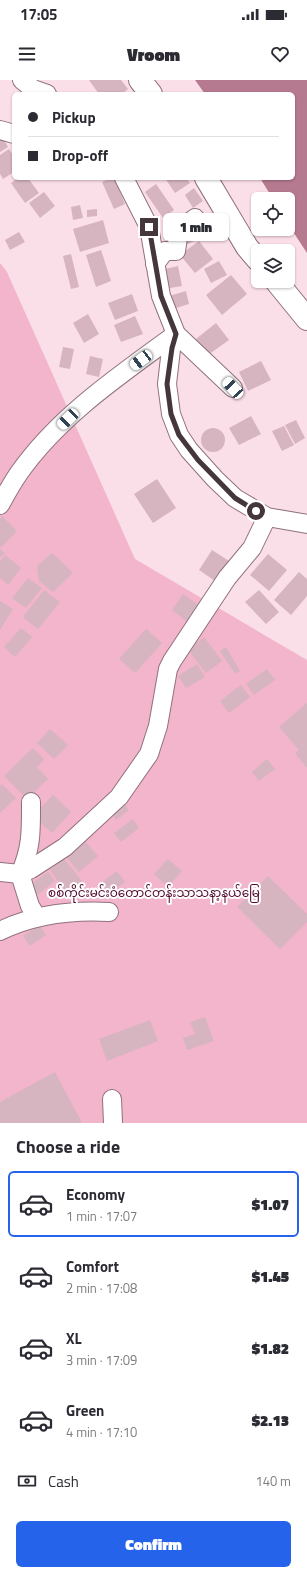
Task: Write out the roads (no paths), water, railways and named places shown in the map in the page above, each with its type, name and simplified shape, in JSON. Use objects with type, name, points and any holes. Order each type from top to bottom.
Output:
[{"type":"street","points":[[22,80],[33,89],[41,92]]},
{"type":"street","points":[[140,80],[149,92]]},
{"type":"street","points":[[0,130],[12,133]]},
{"type":"street","points":[[125,180],[149,227],[161,296],[176,334],[233,388]]},
{"type":"street","points":[[207,180],[251,252]]},
{"type":"street","points":[[155,264],[165,251],[176,251],[180,231],[195,218]]},
{"type":"street","points":[[282,288],[307,319]]},
{"type":"street","points":[[0,505],[19,473],[55,432],[87,400],[176,334]]},
{"type":"street","points":[[176,334],[172,348],[167,384],[171,414],[179,435],[194,456],[235,498],[268,518],[307,524]]},
{"type":"street","points":[[0,872],[20,874],[31,869],[65,847],[119,797],[148,754],[155,733],[168,669],[172,661],[227,578],[252,548],[268,518]]},
{"type":"street","points":[[31,802],[30,841],[27,858],[20,874],[30,906],[37,917]]},
{"type":"street","points":[[0,931],[37,917],[85,911],[110,912]]},
{"type":"street","points":[[112,1099],[113,1123]]},
{"type":"park label","name":"စစ်ကိုင်းမင်းဝံတောင်တန်းသာသနာ့နယ်မြေ","points":[[154,892]]}]
